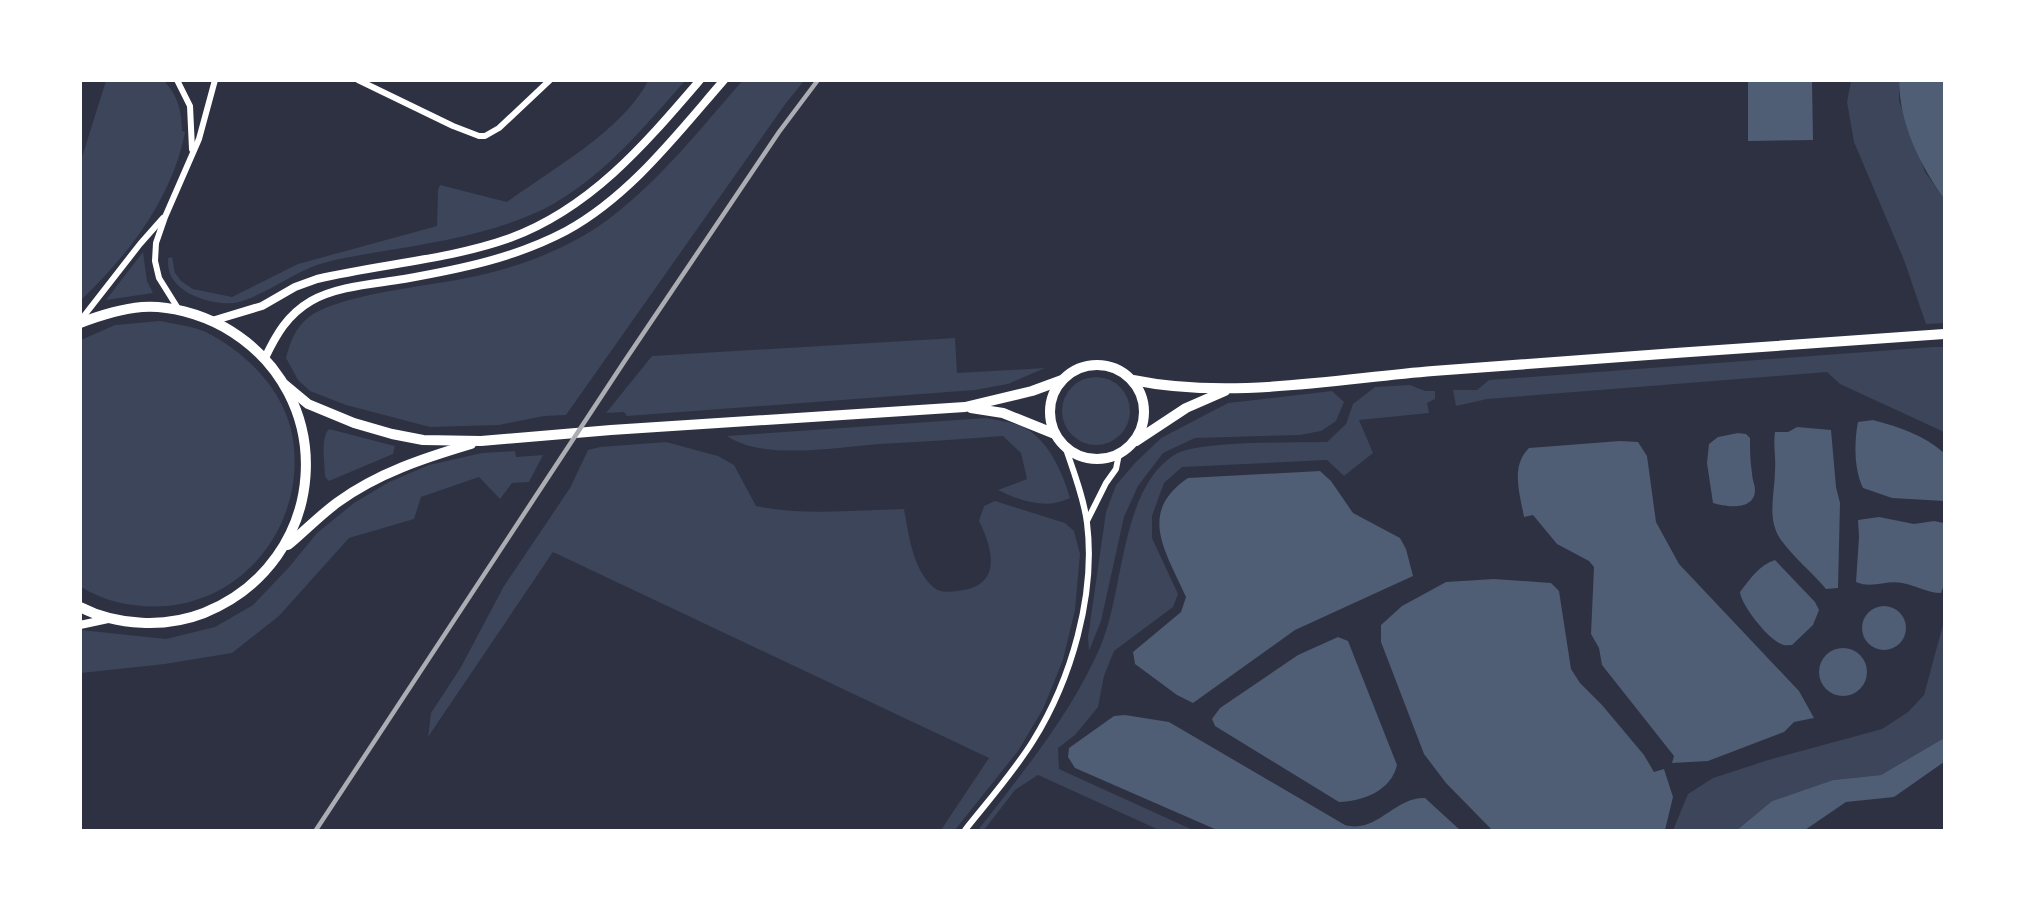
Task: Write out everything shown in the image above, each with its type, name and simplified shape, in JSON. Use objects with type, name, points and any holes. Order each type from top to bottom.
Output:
[{"type":"highway","points":[[80,322],[111,312],[145,307],[179,310],[212,321],[240,337],[265,358],[284,384],[297,410],[305,438],[307,467],[302,505],[283,549]]},
{"type":"highway","points":[[1133,380],[1167,386],[1228,389],[1944,334]]},
{"type":"highway","points":[[1124,450],[1140,433],[1144,415],[1142,397],[1133,380],[1119,369],[1093,364],[1076,369],[1056,388],[1050,406],[1052,425],[1055,434],[1065,446],[1081,456],[1091,458],[1100,459],[1124,450],[1186,408],[1228,389]]},
{"type":"highway","points":[[284,384],[308,404],[354,424],[423,440],[481,441],[965,407],[1032,391],[1062,380]]},
{"type":"highway","points":[[965,407],[1003,413],[1055,434]]},
{"type":"highway","points":[[80,607],[110,618],[138,623],[195,617],[221,606],[245,591],[283,549],[337,503],[386,474],[427,457],[481,441]]},
{"type":"street","points":[[177,80],[190,106],[193,150]]},
{"type":"street","points":[[179,310],[159,278],[155,261],[156,243],[164,217],[199,139],[215,80]]},
{"type":"street","points":[[358,80],[479,136],[485,136],[499,128],[550,80]]},
{"type":"street","points":[[212,321],[262,306],[295,287],[317,279],[484,246],[533,228],[582,199],[613,175],[655,133],[700,80]]},
{"type":"street","points":[[265,358],[285,322],[316,299],[499,259],[531,248],[569,229],[631,183],[724,80]]},
{"type":"street","points":[[80,322],[139,244],[164,217]]},
{"type":"street","points":[[965,831],[1031,744],[1050,712],[1068,670],[1086,593],[1087,521],[1065,446]]},
{"type":"street","points":[[1087,521],[1124,450]]},
{"type":"street","points":[[80,625],[110,618]]},
{"type":"shaded area","points":[[743,80],[804,81],[566,415],[544,416],[499,425],[430,427],[346,405],[310,391],[298,380],[286,358],[294,336],[309,317],[325,308],[369,295],[505,269],[552,252],[583,236],[610,218],[646,187]]},
{"type":"shaded area","points":[[106,81],[164,81],[176,98],[182,131],[185,132],[170,180],[146,224],[116,264],[81,300],[81,160]]},
{"type":"shaded area","points":[[648,81],[685,81],[603,168],[565,197],[525,217],[466,236],[325,263],[307,269],[254,297],[234,303],[206,300],[188,293],[170,274],[168,258],[172,257],[175,273],[193,289],[232,297],[298,264],[437,226],[440,185],[507,202],[604,133],[636,99]]},
{"type":"shaded area","points":[[1748,81],[1812,81],[1813,140],[1748,141]]},
{"type":"shaded area","points":[[1851,81],[1899,81],[1899,101],[1925,172],[1944,199],[1944,323],[1926,324],[1904,260],[1854,142],[1847,102]]},
{"type":"shaded area","points":[[1899,81],[1944,81],[1944,199],[1912,143],[1903,113]]},
{"type":"shaded area","points":[[143,252],[147,281],[153,293],[106,300]]},
{"type":"shaded area","points":[[160,321],[206,332],[234,350],[259,372],[286,413],[295,460],[292,491],[283,520],[268,546],[249,569],[225,587],[198,600],[167,606],[144,606],[111,601],[81,587],[81,340],[115,325]]},
{"type":"shaded area","points":[[955,338],[957,373],[1045,368],[1008,384],[975,390],[627,416],[624,412],[606,413],[652,356]]},
{"type":"shaded area","points":[[1944,347],[1944,432],[1840,384],[1827,372],[1487,399],[1456,406],[1453,390],[1477,390],[1489,380]]},
{"type":"shaded area","points":[[1096,377],[1109,380],[1120,387],[1127,398],[1130,411],[1127,424],[1120,435],[1109,442],[1096,445],[1083,442],[1072,435],[1065,424],[1062,411],[1065,398],[1072,387],[1083,380]]},
{"type":"shaded area","points":[[1410,385],[1425,391],[1435,391],[1435,399],[1427,403],[1429,413],[1359,420],[1373,453],[1344,476],[1327,460],[1182,467],[1164,483],[1152,516],[1152,538],[1178,594],[1173,607],[1114,651],[1104,676],[1098,707],[1075,735],[1058,748],[1059,769],[1193,830],[1159,830],[1038,775],[1015,790],[984,830],[978,830],[1061,718],[1089,670],[1109,623],[1133,516],[1156,471],[1174,455],[1203,447],[1247,443],[1327,442],[1346,424],[1353,404],[1375,387]]},
{"type":"shaded area","points":[[1332,391],[1344,402],[1336,421],[1321,431],[1300,435],[1195,438],[1163,453],[1138,486],[1124,517],[1101,621],[1089,651],[1088,637],[1106,512],[1116,485],[1135,463],[1161,438],[1228,403]]},
{"type":"shaded area","points":[[986,418],[1020,426],[1037,437],[1055,461],[1070,498],[1061,502],[1034,503],[998,490],[1027,479],[1021,453],[1003,436],[780,450],[742,444],[727,436]]},
{"type":"shaded area","points":[[1873,420],[1911,432],[1944,453],[1944,501],[1892,498],[1863,488],[1856,464],[1858,422]]},
{"type":"shaded area","points":[[1797,427],[1831,430],[1840,503],[1838,588],[1826,589],[1786,547],[1776,532],[1772,506],[1775,432],[1788,432]]},
{"type":"shaded area","points":[[329,429],[395,446],[393,454],[329,481],[325,477],[324,452]]},
{"type":"shaded area","points":[[1746,434],[1750,438],[1754,497],[1739,506],[1713,503],[1707,463],[1709,444],[1718,437]]},
{"type":"shaded area","points":[[666,442],[718,456],[734,465],[756,506],[811,512],[904,509],[912,550],[920,569],[932,586],[941,591],[971,588],[982,583],[988,575],[990,555],[979,521],[984,506],[995,501],[1065,523],[1074,531],[1080,554],[1075,610],[1063,660],[1043,709],[1018,751],[955,830],[941,830],[989,758],[553,552],[428,737],[431,713],[461,667],[504,586],[570,488],[588,450]]},
{"type":"shaded area","points":[[1638,442],[1647,456],[1656,522],[1679,564],[1799,691],[1814,718],[1794,722],[1784,732],[1708,761],[1672,763],[1674,756],[1602,665],[1599,648],[1591,634],[1594,567],[1589,561],[1557,544],[1533,515],[1524,517],[1518,472],[1523,455],[1529,448]]},
{"type":"shaded area","points":[[515,451],[516,457],[543,455],[529,482],[512,483],[500,499],[479,477],[421,497],[414,519],[349,538],[279,616],[232,653],[165,664],[81,673],[81,630],[166,639],[215,627],[253,605],[317,533],[354,503],[389,482],[429,465],[482,453]]},
{"type":"shaded area","points":[[1320,471],[1331,481],[1353,513],[1400,538],[1406,549],[1413,576],[1295,630],[1193,703],[1177,695],[1135,664],[1133,652],[1181,612],[1186,597],[1160,534],[1163,505],[1172,491],[1188,478]]},
{"type":"shaded area","points":[[1879,517],[1914,524],[1934,521],[1944,523],[1944,585],[1941,593],[1902,583],[1868,585],[1856,582],[1858,520]]},
{"type":"shaded area","points":[[1775,560],[1815,602],[1819,610],[1813,625],[1792,645],[1782,645],[1769,636],[1750,613],[1740,592],[1751,577]]},
{"type":"shaded area","points":[[1494,579],[1551,583],[1559,591],[1571,669],[1580,683],[1644,755],[1654,772],[1664,769],[1673,797],[1665,830],[1492,830],[1446,783],[1424,754],[1381,642],[1381,625],[1402,606],[1446,582]]},
{"type":"shaded area","points":[[1884,606],[1900,612],[1906,628],[1900,644],[1884,650],[1868,644],[1862,628],[1868,612]]},
{"type":"shaded area","points":[[1944,621],[1944,738],[1881,775],[1833,780],[1772,801],[1737,830],[1673,830],[1688,794],[1713,778],[1882,729],[1908,712],[1924,695]]},
{"type":"shaded area","points":[[1338,637],[1348,641],[1397,765],[1389,782],[1375,793],[1339,802],[1215,726],[1212,719],[1220,708],[1298,655]]},
{"type":"shaded area","points":[[1843,648],[1860,655],[1867,672],[1860,689],[1843,696],[1826,689],[1819,672],[1826,655]]},
{"type":"shaded area","points":[[1125,715],[1169,722],[1345,825],[1367,824],[1404,803],[1425,798],[1460,830],[1217,830],[1075,768],[1068,757],[1069,748],[1114,716]]},
{"type":"shaded area","points":[[1944,738],[1944,762],[1894,797],[1846,802],[1805,830],[1737,830],[1772,801],[1833,780],[1881,775]]},
{"type":"railway","points":[[316,830],[624,362],[779,132],[818,80]]}]
